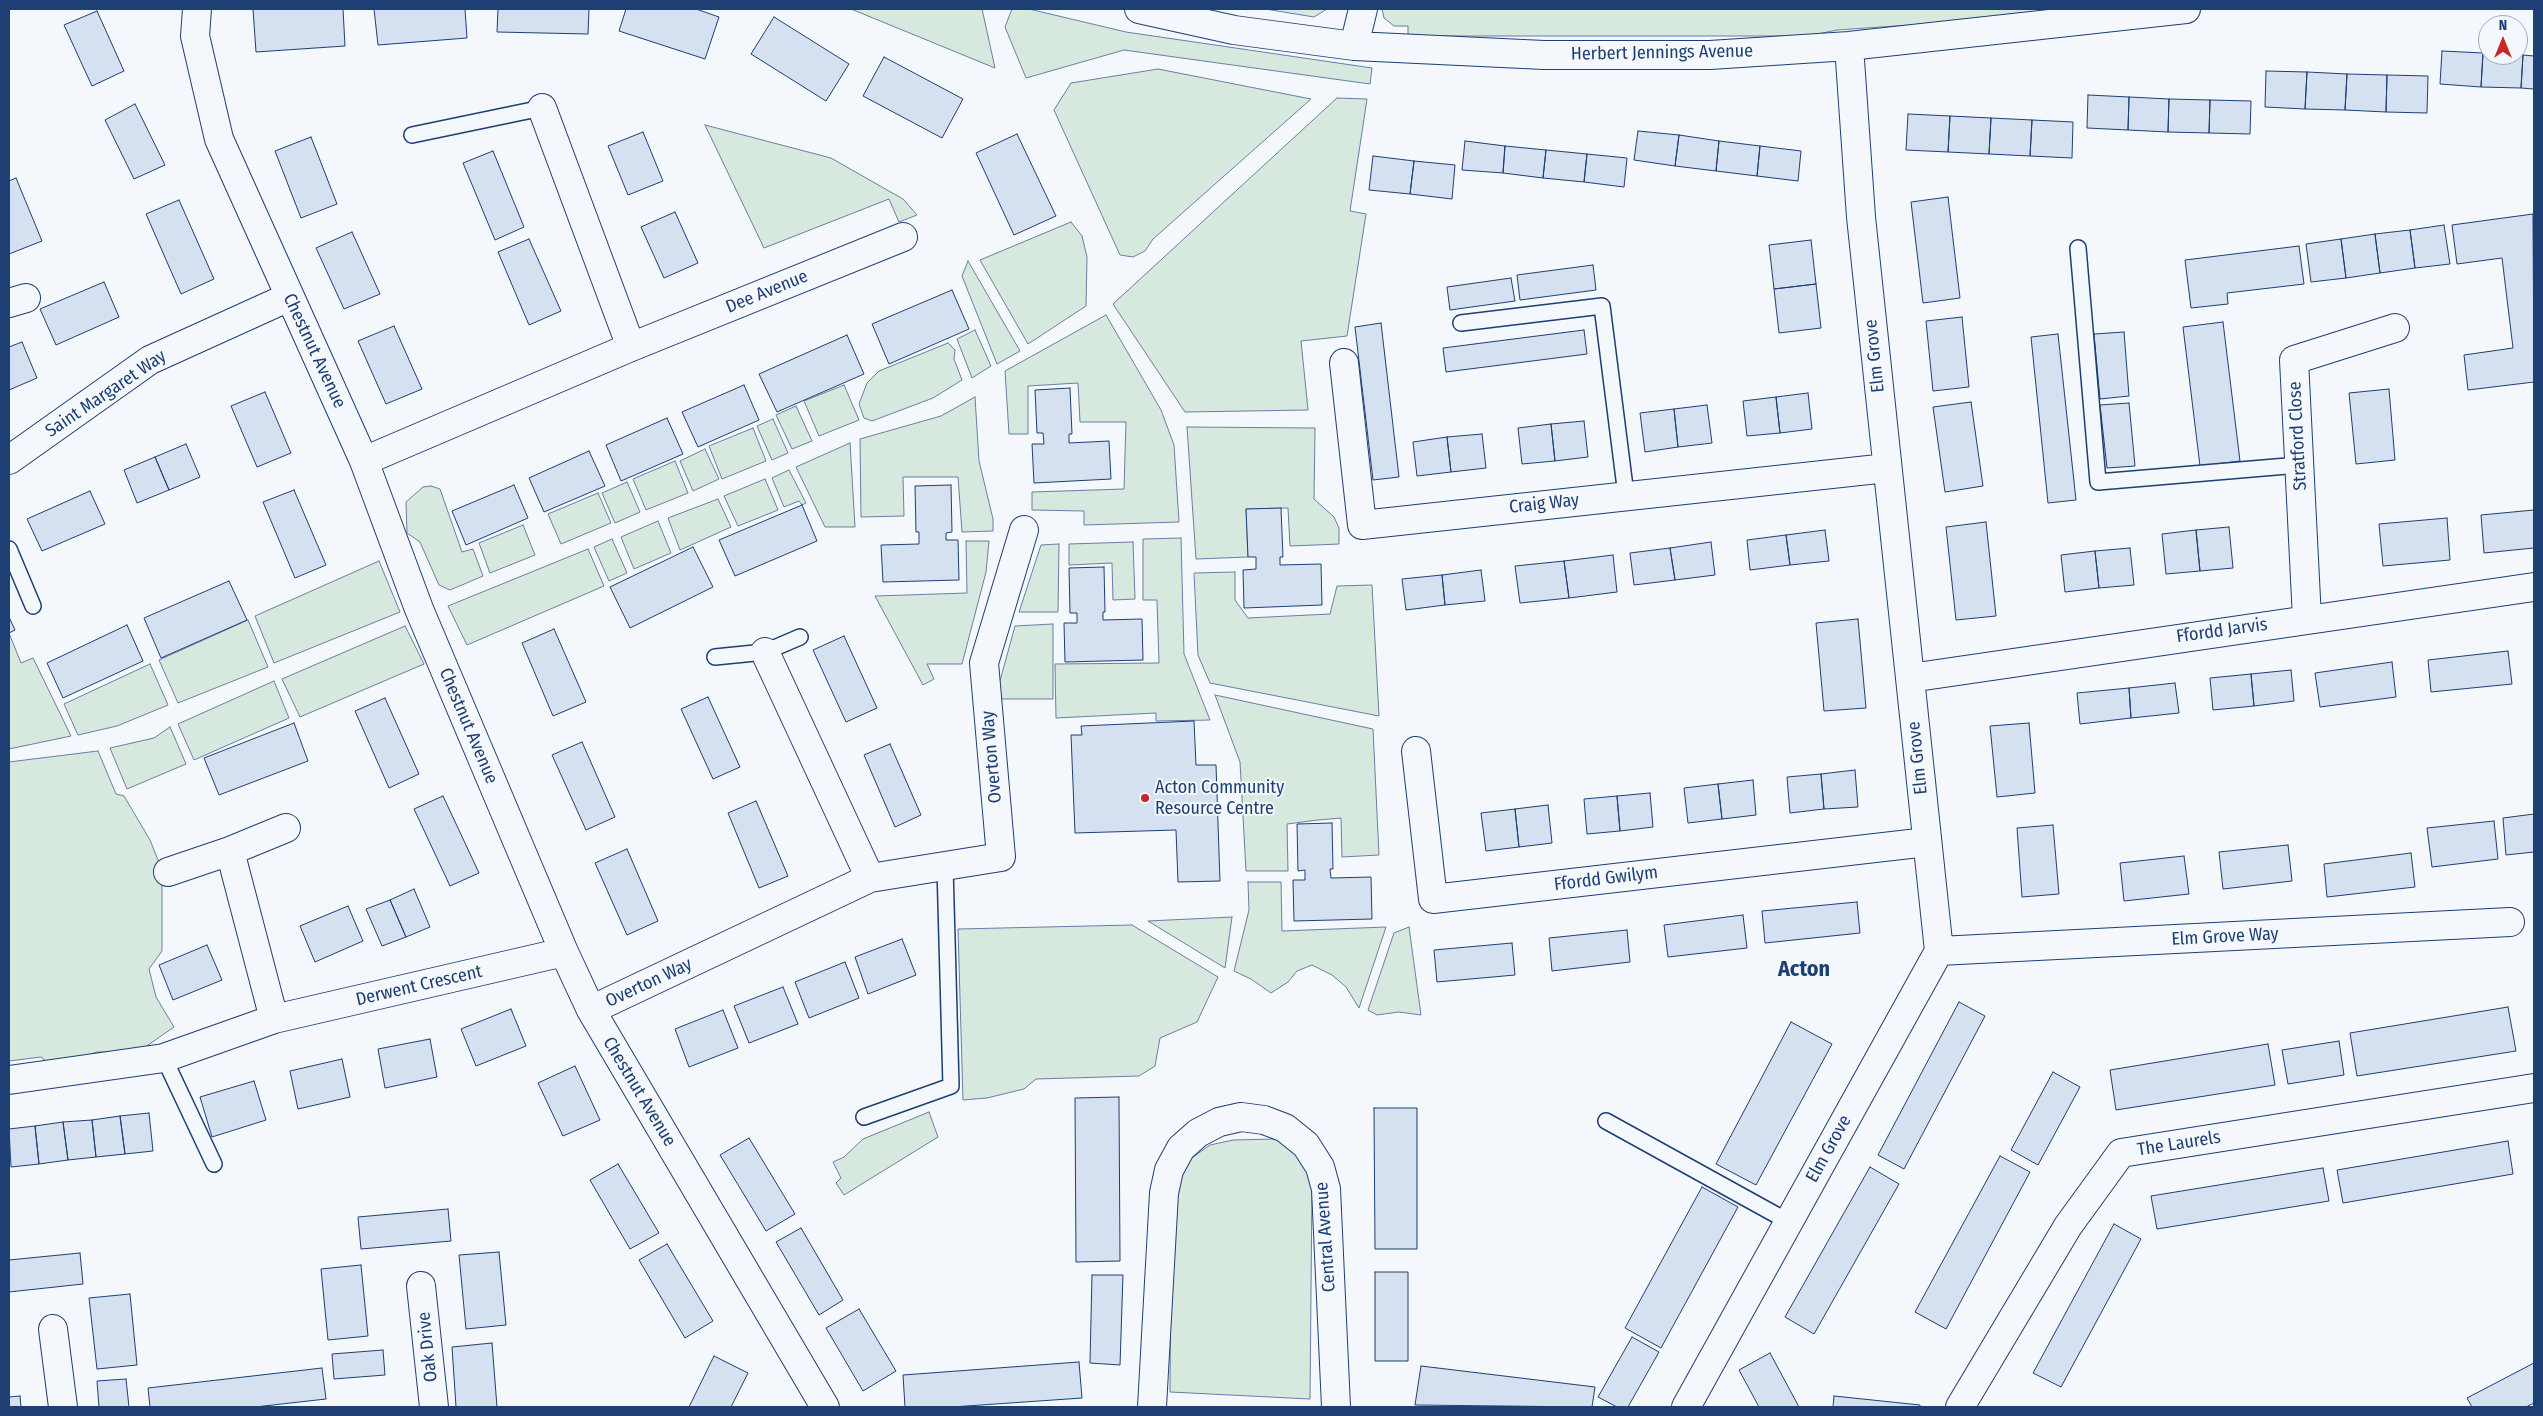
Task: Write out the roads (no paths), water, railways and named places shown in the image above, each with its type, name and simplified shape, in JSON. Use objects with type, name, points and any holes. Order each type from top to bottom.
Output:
[{"type":"street","name":"Chestnut Avenue","points":[[197,9],[195,36],[218,139],[364,461],[419,608],[564,952],[591,1010],[826,1407]]},
{"type":"street","name":"Herbert Jennings Avenue","points":[[1139,9],[1234,30],[1354,46],[1544,54],[1710,54],[1849,46],[2186,9]]},
{"type":"street","points":[[1354,46],[1363,9]]},
{"type":"street","name":"Elm Grove","points":[[1686,1407],[1939,951],[1860,218],[1849,46]]},
{"type":"street","points":[[542,108],[632,347]]},
{"type":"street","name":"Dee Avenue","points":[[364,461],[632,347],[903,237]]},
{"type":"street","name":"Saint Margaret Way","points":[[9,460],[150,360],[289,297]]},
{"type":"street","name":"Stratford Close","points":[[2306,619],[2294,360],[2395,328]]},
{"type":"street","name":"Craig Way","points":[[1344,363],[1362,525],[1887,468]]},
{"type":"street","name":"Overton Way","points":[[591,1010],[870,878],[1001,857],[984,663],[1024,530]]},
{"type":"street","name":"Ffordd Jarvis","points":[[1910,678],[2534,587]]},
{"type":"street","points":[[765,652],[870,878]]},
{"type":"street","name":"Ffordd Gwilym","points":[[1416,751],[1434,899],[1927,842]]},
{"type":"street","points":[[168,872],[230,851],[286,828]]},
{"type":"street","points":[[230,851],[274,1019]]},
{"type":"street","name":"Elm Grove Way","points":[[1939,951],[2510,922]]},
{"type":"street","name":"Derwent Crescent","points":[[9,1080],[164,1058],[274,1019],[564,952]]},
{"type":"street","name":"The Laurels","points":[[1960,1407],[2068,1226],[2121,1153],[2534,1088]]},
{"type":"street","name":"Central Avenue","points":[[1152,1407],[1164,1193],[1169,1170],[1181,1148],[1198,1133],[1218,1122],[1241,1118],[1264,1120],[1285,1128],[1306,1145],[1320,1167],[1326,1189],[1336,1407]]},
{"type":"street","name":"Oak Drive","points":[[421,1286],[434,1407]]},
{"type":"street","points":[[53,1329],[64,1407]]},
{"type":"lane","points":[[412,136],[542,108]]},
{"type":"lane","points":[[2078,248],[2098,482],[2299,465]]},
{"type":"lane","points":[[1461,323],[1602,306],[1626,495]]},
{"type":"lane","points":[[9,549],[33,606]]},
{"type":"lane","points":[[715,657],[765,652],[800,637]]},
{"type":"lane","points":[[864,1118],[951,1086],[945,866]]},
{"type":"lane","points":[[164,1058],[214,1164]]},
{"type":"lane","points":[[1606,1121],[1789,1222]]},
{"type":"place","name":"Acton Community Resource Centre","points":[[1145,798]]},
{"type":"district","name":"Acton","points":[[1804,970]]}]
